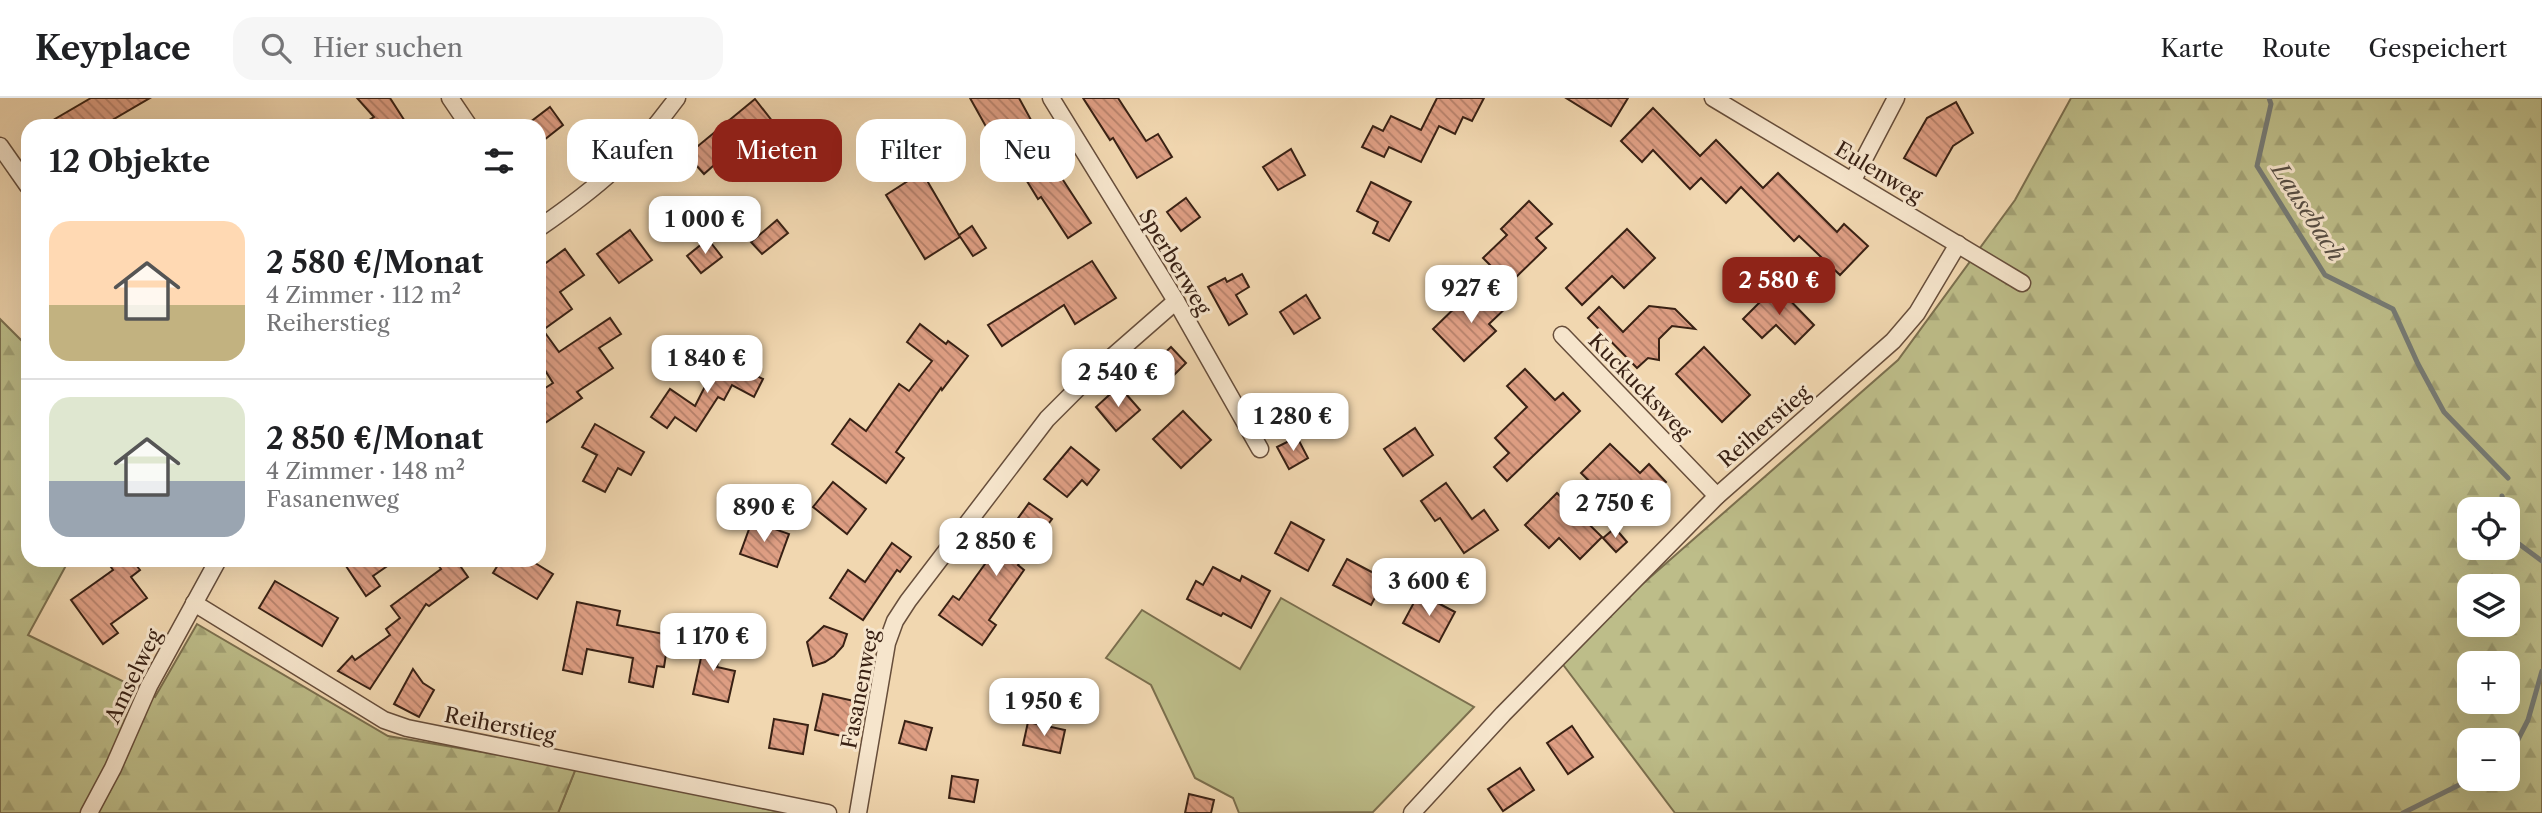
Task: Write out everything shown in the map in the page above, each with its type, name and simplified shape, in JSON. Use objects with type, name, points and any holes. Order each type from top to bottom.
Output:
[{"type":"street","points":[[450,98],[464,119]]},
{"type":"street","points":[[546,223],[587,195],[620,167],[653,131],[677,98]]},
{"type":"street","name":"Sperberweg","points":[[1051,98],[1176,301],[1261,449]]},
{"type":"street","name":"Eulenweg","points":[[1713,98],[2022,283]]},
{"type":"street","points":[[1853,180],[1896,98]]},
{"type":"street","points":[[0,146],[21,176]]},
{"type":"street","name":"Reiherstieg","points":[[1412,813],[1503,714],[1717,496],[1893,341],[1917,313],[1958,244]]},
{"type":"street","name":"Fasanenweg","points":[[858,813],[887,643],[895,621],[1047,419],[1088,378],[1176,301]]},
{"type":"street","name":"Kuckucksweg","points":[[1562,335],[1717,496]]},
{"type":"street","name":"Amselweg","points":[[89,813],[113,768],[149,687],[214,567]]},
{"type":"street","name":"Reiherstieg","points":[[194,603],[384,720],[396,724],[828,813]]},
{"type":"green space","points":[[2071,98],[2542,98],[2542,813],[1675,813],[1558,658],[1898,360],[2015,200]]},
{"type":"green space","points":[[0,319],[21,340],[21,567],[65,567],[28,635],[155,697],[197,624],[388,736],[576,768],[558,813],[0,813]]},
{"type":"green space","points":[[1281,598],[1474,707],[1373,812],[1239,813],[1233,798],[1195,778],[1151,685],[1106,658],[1142,610],[1240,669]]},
{"type":"green space","points":[[576,768],[785,813],[558,813]]},
{"type":"building","points":[[91,98],[150,98],[114,119],[55,119]]},
{"type":"building","points":[[357,98],[390,98],[404,119],[371,119],[374,117]]},
{"type":"building","points":[[970,98],[1019,98],[1031,119],[982,119]]},
{"type":"building","points":[[1083,98],[1118,98],[1146,141],[1158,134],[1172,157],[1137,178],[1113,138],[1110,140]]},
{"type":"building","points":[[1437,98],[1484,98],[1472,121],[1463,117],[1455,134],[1439,126],[1421,162],[1389,147],[1384,157],[1362,147],[1373,126],[1383,131],[1391,116],[1421,130]]},
{"type":"building","points":[[1566,98],[1628,98],[1611,126]]},
{"type":"building","points":[[755,99],[771,119],[731,119]]},
{"type":"building","points":[[1956,102],[1973,133],[1953,146],[1936,176],[1904,158],[1927,118]]},
{"type":"building","points":[[550,107],[563,125],[546,138],[546,119],[534,119]]},
{"type":"building","points":[[1653,108],[1700,156],[1716,140],[1763,188],[1778,173],[1837,232],[1844,224],[1868,246],[1840,275],[1799,236],[1794,241],[1741,187],[1726,203],[1701,178],[1690,189],[1653,150],[1642,162],[1621,141]]},
{"type":"building","points":[[712,134],[712,167],[704,174],[698,167],[698,146]]},
{"type":"building","points":[[1291,149],[1305,175],[1278,190],[1263,167]]},
{"type":"building","points":[[906,182],[928,182],[960,237],[925,259],[886,195]]},
{"type":"building","points":[[1028,182],[1064,182],[1091,223],[1068,238],[1041,197],[1038,199]]},
{"type":"building","points":[[1371,182],[1411,202],[1389,241],[1373,233],[1378,222],[1357,211]]},
{"type":"building","points":[[1186,198],[1200,217],[1181,231],[1167,212]]},
{"type":"building","points":[[1529,201],[1552,224],[1536,238],[1546,248],[1509,284],[1483,258],[1507,235],[1501,229]]},
{"type":"building","points":[[777,220],[788,233],[762,254],[751,242]]},
{"type":"building","points":[[972,226],[986,248],[973,256],[959,235]]},
{"type":"building","points":[[1627,229],[1655,258],[1624,288],[1612,276],[1582,305],[1566,288]]},
{"type":"building","points":[[630,230],[652,260],[619,283],[597,254]]},
{"type":"building","points":[[708,239],[722,257],[701,273],[687,256]]},
{"type":"building","points":[[565,249],[584,275],[560,292],[572,309],[546,328],[546,263]]},
{"type":"building","points":[[1092,261],[1116,298],[1075,324],[1064,305],[1002,346],[988,325]]},
{"type":"building","points":[[1242,274],[1249,287],[1236,295],[1247,314],[1229,325],[1208,287],[1225,278],[1227,282]]},
{"type":"building","points":[[1776,286],[1814,325],[1795,344],[1776,325],[1762,338],[1743,319]]},
{"type":"building","points":[[1497,290],[1510,304],[1489,324],[1496,331],[1464,361],[1433,329],[1464,299],[1475,310]]},
{"type":"building","points":[[1306,295],[1320,318],[1294,334],[1280,312]]},
{"type":"building","points":[[1649,306],[1675,309],[1695,329],[1672,326],[1659,339],[1659,360],[1648,358],[1637,368],[1588,318],[1599,307],[1623,332]]},
{"type":"building","points":[[610,318],[621,334],[599,348],[613,368],[577,392],[582,398],[546,422],[546,388],[553,383],[546,372],[546,334],[559,352]]},
{"type":"building","points":[[920,324],[946,344],[948,341],[968,356],[942,390],[941,388],[896,452],[904,458],[886,483],[832,444],[850,419],[866,431],[899,384],[909,391],[932,361],[907,342]]},
{"type":"building","points":[[1171,347],[1186,363],[1170,379],[1155,362]]},
{"type":"building","points":[[1704,347],[1750,395],[1722,422],[1676,374]]},
{"type":"building","points":[[720,357],[763,379],[754,397],[732,385],[724,400],[718,397],[696,431],[675,417],[667,428],[651,417],[670,389],[695,406]]},
{"type":"building","points":[[1525,369],[1555,400],[1563,393],[1580,411],[1507,481],[1494,467],[1509,453],[1495,438],[1527,407],[1507,386]]},
{"type":"building","points":[[1119,386],[1140,410],[1116,431],[1096,407]]},
{"type":"building","points":[[1183,411],[1211,440],[1181,468],[1153,439]]},
{"type":"building","points":[[595,424],[644,452],[631,475],[618,468],[605,492],[583,481],[597,455],[582,447]]},
{"type":"building","points":[[1415,428],[1433,455],[1403,476],[1384,449]]},
{"type":"building","points":[[1297,437],[1308,458],[1289,469],[1277,447]]},
{"type":"building","points":[[1610,444],[1640,473],[1649,464],[1666,482],[1642,505],[1619,481],[1604,496],[1581,473]]},
{"type":"building","points":[[1071,447],[1099,470],[1087,485],[1082,480],[1067,497],[1044,479]]},
{"type":"building","points":[[833,482],[866,509],[847,534],[813,507]]},
{"type":"building","points":[[1446,483],[1472,519],[1484,510],[1498,530],[1464,553],[1440,518],[1435,521],[1421,501]]},
{"type":"building","points":[[1557,493],[1602,537],[1580,559],[1559,538],[1549,548],[1525,525]]},
{"type":"building","points":[[1029,503],[1052,519],[1018,565],[1024,570],[989,620],[996,625],[982,645],[939,615],[953,596],[959,600]]},
{"type":"building","points":[[752,521],[789,534],[777,567],[740,554]]},
{"type":"building","points":[[1291,522],[1324,540],[1308,571],[1275,553]]},
{"type":"building","points":[[1615,528],[1627,542],[1616,552],[1603,538]]},
{"type":"building","points":[[892,543],[911,557],[900,572],[897,570],[863,620],[830,598],[848,570],[865,582]]},
{"type":"building","points":[[1347,559],[1385,579],[1371,605],[1333,585]]},
{"type":"building","points":[[111,567],[138,567],[140,570],[131,577],[147,598],[111,624],[118,633],[103,644],[71,600],[113,570]]},
{"type":"building","points":[[347,567],[386,567],[373,576],[380,586],[366,596]]},
{"type":"building","points":[[439,567],[461,567],[468,577],[429,606],[426,604],[370,689],[338,671],[352,656],[355,660],[390,635],[386,629],[400,618],[391,606],[441,569]]},
{"type":"building","points":[[497,567],[542,567],[553,574],[537,599],[493,573]]},
{"type":"building","points":[[1213,567],[1240,581],[1242,576],[1270,591],[1251,628],[1223,613],[1221,616],[1187,599],[1196,581],[1203,585]]},
{"type":"building","points":[[275,581],[338,618],[322,646],[259,608]]},
{"type":"building","points":[[1419,593],[1455,612],[1439,642],[1403,623]]},
{"type":"building","points":[[577,602],[620,611],[617,625],[669,635],[664,667],[657,666],[653,687],[629,682],[633,658],[587,649],[582,674],[563,670]]},
{"type":"building","points":[[824,626],[847,634],[843,646],[834,656],[813,666],[807,642]]},
{"type":"building","points":[[706,635],[723,639],[717,667],[735,671],[728,702],[693,694]]},
{"type":"building","points":[[413,669],[423,683],[434,690],[419,717],[394,704]]},
{"type":"building","points":[[823,694],[854,701],[846,737],[815,730]]},
{"type":"building","points":[[774,719],[808,725],[803,754],[769,748]]},
{"type":"building","points":[[905,721],[932,728],[926,750],[899,743]]},
{"type":"building","points":[[1028,722],[1065,730],[1060,753],[1023,745]]},
{"type":"building","points":[[1572,726],[1593,757],[1568,774],[1547,743]]},
{"type":"building","points":[[1520,768],[1534,790],[1503,811],[1488,789]]},
{"type":"building","points":[[952,776],[978,780],[974,802],[949,798]]},
{"type":"building","points":[[1189,794],[1214,800],[1211,813],[1185,813]]},
{"type":"waterway","name":"Lausebach","points":[[2269,98],[2271,104],[2257,166],[2325,275],[2393,309],[2444,412],[2508,478]]},
{"type":"waterway","name":"Lausebach","points":[[2520,545],[2542,561]]},
{"type":"waterway","name":"Lausebach","points":[[2520,736],[2528,720],[2542,671]]},
{"type":"waterway","name":"Lausebach","points":[[2403,813],[2457,786]]}]
